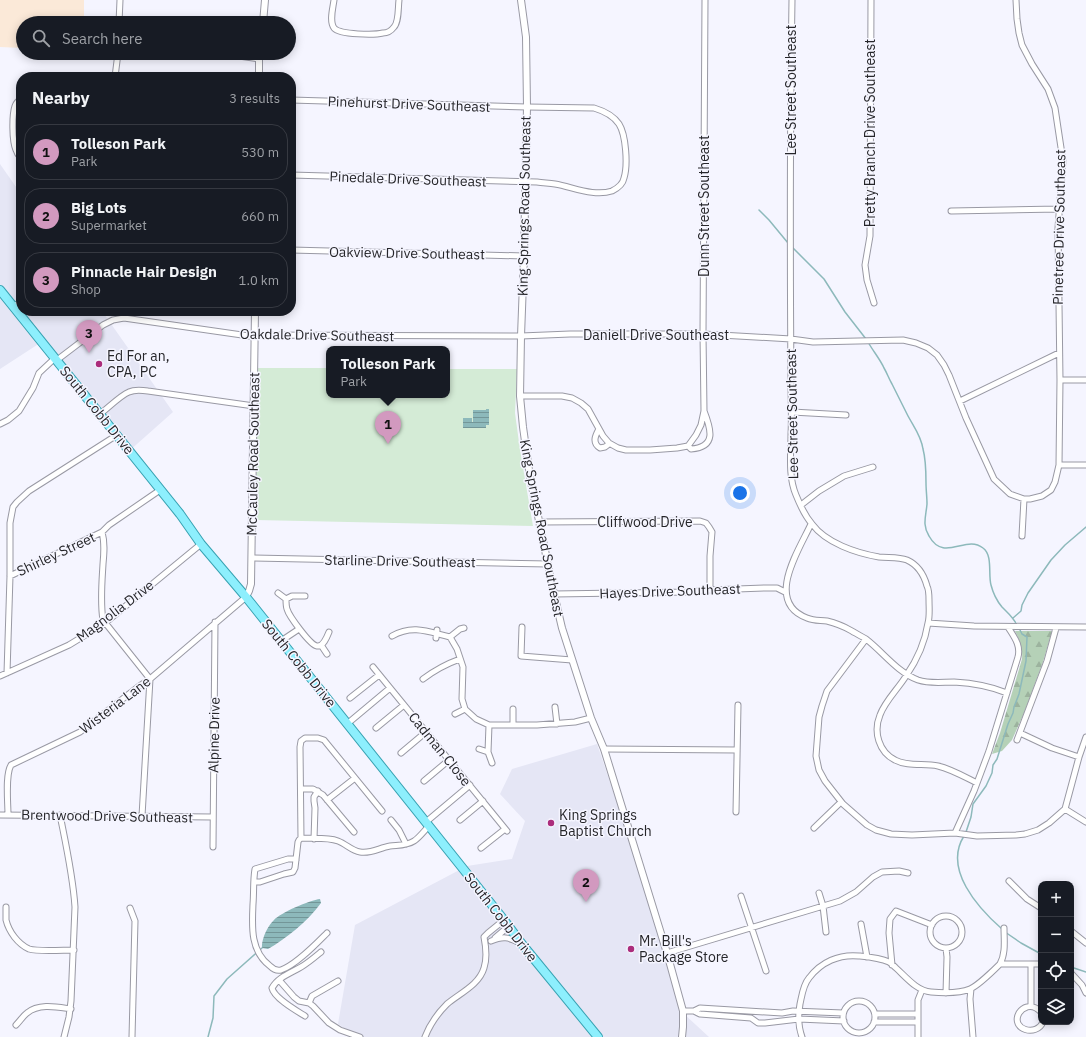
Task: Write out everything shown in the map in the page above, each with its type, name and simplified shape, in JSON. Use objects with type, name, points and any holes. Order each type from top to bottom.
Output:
[{"type":"main road","name":"South Cobb Drive","points":[[0,290],[16,309]]},
{"type":"main road","name":"South Cobb Drive","points":[[21,316],[180,514],[201,544],[282,641],[428,824],[521,944],[598,1037]]},
{"type":"street","points":[[119,16],[120,0]]},
{"type":"street","points":[[264,16],[265,0]]},
{"type":"street","points":[[334,0],[332,20],[334,28],[344,32],[376,34],[389,32],[396,25],[399,0]]},
{"type":"street","name":"King Springs Road Southeast","points":[[521,0],[526,45],[527,107],[520,396],[526,455],[562,628],[591,718],[604,749],[667,953],[683,1011],[682,1037]]},
{"type":"street","name":"Dunn Street Southeast","points":[[688,446],[701,425],[704,411],[705,0]]},
{"type":"street","name":"Lee Street Southeast","points":[[792,0],[790,82],[792,412],[790,471],[795,493],[811,524],[827,538],[850,549],[878,557],[907,560],[918,568],[924,576],[929,589],[929,614],[922,645],[907,675],[885,706],[879,718],[877,731],[878,737],[883,749],[892,758],[909,764],[938,766],[977,783]]},
{"type":"street","name":"Pretty Branch Drive Southeast","points":[[871,0],[870,236],[865,265],[867,280],[874,303]]},
{"type":"street","name":"Pinetree Drive Southeast","points":[[1016,0],[1017,19],[1022,45],[1048,89],[1055,108],[1063,161],[1058,228],[1060,380],[1059,465],[1055,482],[1051,490],[1042,496],[1024,499]]},
{"type":"street","points":[[116,72],[117,60]]},
{"type":"street","points":[[259,60],[259,72]]},
{"type":"street","name":"Pinehurst Drive Southeast","points":[[296,100],[594,108],[612,116],[619,124],[624,134],[625,168],[624,178],[620,185],[614,190],[592,192],[554,183],[525,182]]},
{"type":"street","points":[[16,103],[14,115],[16,152]]},
{"type":"street","name":"Pinedale Drive Southeast","points":[[296,175],[525,182]]},
{"type":"street","points":[[951,211],[1059,209]]},
{"type":"street","name":"Oakview Drive Southeast","points":[[296,250],[524,256]]},
{"type":"street","name":"McCauley Road Southeast","points":[[246,597],[250,591],[252,558],[255,316]]},
{"type":"street","name":"Oakdale Drive Southeast","points":[[0,424],[8,420],[19,411],[33,388],[39,373],[103,325],[120,318],[130,318],[249,336],[521,336]]},
{"type":"street","name":"Daniell Drive Southeast","points":[[521,336],[576,334],[703,334],[791,339],[813,342],[903,340],[916,343],[928,348],[937,355],[950,375],[966,418],[994,480],[1010,494],[1024,499]]},
{"type":"street","points":[[960,401],[1059,353]]},
{"type":"street","points":[[1060,380],[1086,380]]},
{"type":"street","points":[[100,414],[124,394],[136,390],[254,406]]},
{"type":"street","points":[[520,396],[562,396],[581,402],[588,409],[609,444]]},
{"type":"street","name":"Dunn Street Southeast","points":[[599,429],[594,441],[596,446],[600,448],[609,444],[626,450],[650,450],[688,446],[691,449],[699,448],[708,442],[711,434],[710,425],[704,411]]},
{"type":"street","points":[[792,412],[846,415]]},
{"type":"street","points":[[7,673],[10,523],[13,507],[16,502],[29,491],[117,435]]},
{"type":"street","points":[[1059,465],[1086,465]]},
{"type":"street","points":[[801,505],[819,491],[844,476],[873,467]]},
{"type":"street","name":"Shirley Street","points":[[10,576],[102,532],[160,490]]},
{"type":"street","points":[[1022,536],[1024,499]]},
{"type":"street","name":"Cliffwood Drive","points":[[540,522],[700,521],[706,523],[712,532],[710,590]]},
{"type":"street","points":[[811,524],[790,567],[785,592],[790,607],[805,618],[828,621],[850,629],[866,639],[907,675],[924,681],[966,683],[988,686],[1007,693]]},
{"type":"street","points":[[102,532],[104,544],[102,586],[103,620],[150,679],[142,816]]},
{"type":"street","name":"Magnolia Drive","points":[[0,676],[69,646],[105,623],[201,544]]},
{"type":"street","name":"Starline Drive Southeast","points":[[252,558],[548,564]]},
{"type":"street","name":"Hayes Drive Southeast","points":[[554,594],[688,592],[777,588],[785,592]]},
{"type":"street","points":[[278,593],[286,600],[287,610],[292,619],[314,645],[321,645],[329,632]]},
{"type":"street","points":[[286,600],[292,596],[305,596]]},
{"type":"street","name":"Wisteria Lane","points":[[8,815],[7,777],[11,765],[80,732],[150,679],[246,597]]},
{"type":"street","name":"Alpine Drive","points":[[213,847],[215,622]]},
{"type":"street","points":[[928,623],[974,626],[1086,628]]},
{"type":"street","points":[[522,627],[521,656],[572,660]]},
{"type":"street","points":[[955,833],[989,751],[1019,653],[1018,644],[1008,627]]},
{"type":"street","points":[[282,641],[299,628]]},
{"type":"street","points":[[450,638],[460,629],[464,628]]},
{"type":"street","points":[[1017,740],[1048,661],[1056,628]]},
{"type":"street","points":[[392,636],[399,632],[414,629],[450,638],[463,667],[462,699],[465,709],[476,719],[489,724],[537,725],[575,722],[591,718]]},
{"type":"street","points":[[866,639],[827,691],[819,718],[816,756],[819,770],[825,781],[842,802],[867,825],[876,830],[891,834],[912,835],[955,833],[977,836],[1025,834],[1044,827],[1055,819],[1064,809],[1086,736]]},
{"type":"street","points":[[321,645],[327,654]]},
{"type":"street","points":[[423,679],[434,671],[460,659]]},
{"type":"street","name":"Cadman Close","points":[[373,667],[506,830],[481,848]]},
{"type":"street","points":[[350,698],[379,675]]},
{"type":"street","points":[[348,724],[390,688]]},
{"type":"street","points":[[376,728],[404,705]]},
{"type":"street","points":[[736,812],[738,705]]},
{"type":"street","points":[[555,707],[557,724]]},
{"type":"street","points":[[454,714],[465,709]]},
{"type":"street","points":[[513,709],[513,725]]},
{"type":"street","points":[[489,724],[488,752],[492,763]]},
{"type":"street","points":[[401,753],[426,732]]},
{"type":"street","points":[[1020,733],[1052,748],[1079,757]]},
{"type":"street","points":[[254,882],[260,882],[284,874],[292,873],[294,870],[298,842],[301,838],[300,747],[301,741],[305,738],[318,738],[324,740],[382,811]]},
{"type":"street","points":[[479,749],[488,752]]},
{"type":"street","points":[[604,749],[737,750]]},
{"type":"street","points":[[424,780],[449,760]]},
{"type":"street","points":[[326,800],[355,778]]},
{"type":"street","points":[[301,838],[333,840],[352,849],[364,852],[372,852],[390,846],[406,844],[415,840],[428,824],[470,785]]},
{"type":"street","points":[[301,789],[313,789],[318,791],[354,832]]},
{"type":"street","points":[[314,839],[314,797],[318,791]]},
{"type":"street","points":[[460,820],[483,801]]},
{"type":"street","points":[[814,828],[842,802]]},
{"type":"street","points":[[1064,809],[1086,822]]},
{"type":"street","name":"Brentwood Drive Southeast","points":[[0,815],[213,818]]},
{"type":"street","points":[[60,815],[68,856],[75,907],[71,1009],[64,1037]]},
{"type":"street","points":[[390,820],[399,830],[406,844]]},
{"type":"street","points":[[296,860],[288,859],[255,869],[252,936],[258,952],[264,961],[272,968],[279,970],[291,965],[306,954],[328,934]]},
{"type":"street","points":[[667,953],[840,901],[856,892],[873,877],[882,872],[899,871],[908,873]]},
{"type":"street","points":[[1009,880],[1027,899],[1038,906]]},
{"type":"street","points":[[819,893],[823,906],[826,932]]},
{"type":"street","points":[[741,896],[766,971]]},
{"type":"street","points":[[6,907],[6,919],[8,925],[14,936],[24,946],[33,950],[74,950]]},
{"type":"street","points":[[130,908],[135,921],[132,1037]]},
{"type":"street","points":[[892,965],[889,933],[890,919],[896,911],[932,925]]},
{"type":"street","points":[[949,917],[957,922],[962,931],[960,940],[956,945],[946,948],[936,945],[932,941],[930,930],[932,925],[939,918],[949,917]]},
{"type":"street","points":[[491,942],[506,923]]},
{"type":"street","points":[[425,1037],[437,1014],[472,986],[481,975],[484,968],[486,955],[484,937],[488,933],[506,923]]},
{"type":"street","points":[[861,924],[867,957]]},
{"type":"street","points":[[802,1037],[799,1030],[799,1011],[802,992],[808,979],[820,966],[834,958],[845,956],[876,958],[890,963],[922,990],[928,992],[946,993],[960,992],[971,989],[1000,964],[1004,951],[1004,928]]},
{"type":"street","points":[[1074,933],[1086,943]]},
{"type":"street","points":[[485,944],[497,938],[506,937],[521,944]]},
{"type":"street","points":[[946,948],[946,993]]},
{"type":"street","points":[[305,1016],[290,1006],[274,992],[272,990],[273,986],[279,980],[302,967],[321,952]]},
{"type":"street","points":[[1000,964],[1038,964]]},
{"type":"street","points":[[1031,964],[1031,1006]]},
{"type":"street","points":[[1074,976],[1082,985],[1086,993]]},
{"type":"street","points":[[279,980],[294,997],[299,1001],[309,1003],[329,1023],[340,1030],[360,1037]]},
{"type":"street","points":[[309,1003],[312,996],[338,981]]},
{"type":"street","points":[[971,989],[970,999],[974,1037]]},
{"type":"street","points":[[918,1037],[918,1000],[922,990]]},
{"type":"street","points":[[863,1001],[873,1008],[875,1014],[872,1027],[862,1032],[856,1032],[850,1030],[846,1026],[843,1013],[850,1003],[863,1001]]},
{"type":"street","points":[[1038,1009],[1031,1006],[1021,1010],[1018,1014],[1018,1024],[1021,1029],[1031,1035],[1039,1029],[1041,1025]]},
{"type":"street","points":[[16,1025],[27,1013],[38,1007],[71,1009]]},
{"type":"street","points":[[683,1011],[694,1011],[700,1008],[782,1013],[799,1011],[843,1013]]},
{"type":"street","points":[[730,1010],[730,1016]]},
{"type":"street","points":[[694,1011],[700,1014],[751,1018],[758,1023],[799,1019],[844,1021]]},
{"type":"street","points":[[875,1014],[918,1014]]},
{"type":"street","points":[[874,1022],[918,1022]]},
{"type":"shaded area","points":[[0,0],[84,0],[84,16],[16,16],[16,48],[0,47]]},
{"type":"shaded area","points":[[0,164],[16,187],[16,316],[106,316],[173,412],[128,452],[40,343],[0,369]]},
{"type":"shaded area","points":[[257,368],[326,368],[326,398],[450,398],[450,369],[517,369],[515,413],[533,526],[256,520]]},
{"type":"shaded area","points":[[489,409],[489,425],[486,425],[486,428],[463,428],[463,418],[472,418],[473,422],[473,410]]},
{"type":"shaded area","points":[[597,744],[625,826],[683,1013],[709,1037],[358,1037],[338,1024],[355,925],[467,866],[512,859],[525,821],[500,794],[512,769]]},
{"type":"shaded area","points":[[320,899],[321,903],[296,929],[268,949],[262,948],[267,929],[277,917],[296,907]]},
{"type":"green space","points":[[1015,631],[1052,631],[1043,662],[1012,740],[1002,751],[992,754],[1000,733],[1022,659],[1021,645]]},
{"type":"waterway","points":[[759,210],[788,243]]},
{"type":"waterway","points":[[792,247],[824,279],[845,312],[866,339]]},
{"type":"waterway","points":[[868,342],[882,365],[919,435],[922,444],[926,466],[927,504],[925,524],[929,536],[935,544],[941,547],[948,548],[970,544],[983,548],[986,551],[989,560],[990,581],[994,594],[1000,605],[1012,617],[1017,625]]},
{"type":"waterway","points":[[1013,618],[1021,611],[1022,605],[1028,593],[1051,560],[1065,545],[1086,527]]},
{"type":"waterway","points":[[966,832],[971,817],[973,804],[986,786],[992,773],[993,765],[997,759],[1019,694],[1026,661],[1027,637],[1022,634],[1019,628]]},
{"type":"waterway","points":[[964,836],[959,849],[958,862],[960,874],[974,899],[1002,929]]},
{"type":"waterway","points":[[1005,932],[1039,953]]},
{"type":"waterway","points":[[208,1037],[213,1018],[214,996],[227,979],[262,948]]},
{"type":"waterway","points":[[1074,968],[1086,972]]},
{"type":"place","name":"Pinnacle Hair Design","points":[[89,353]]},
{"type":"place","name":"Ed For an, CPA, PC","points":[[99,364]]},
{"type":"place","name":"Tolleson Park","points":[[388,444]]},
{"type":"place","name":"King Springs Baptist Church","points":[[551,823]]},
{"type":"place","name":"Big Lots","points":[[586,902]]},
{"type":"place","name":"Mr. Bill's Package Store","points":[[631,949]]}]
